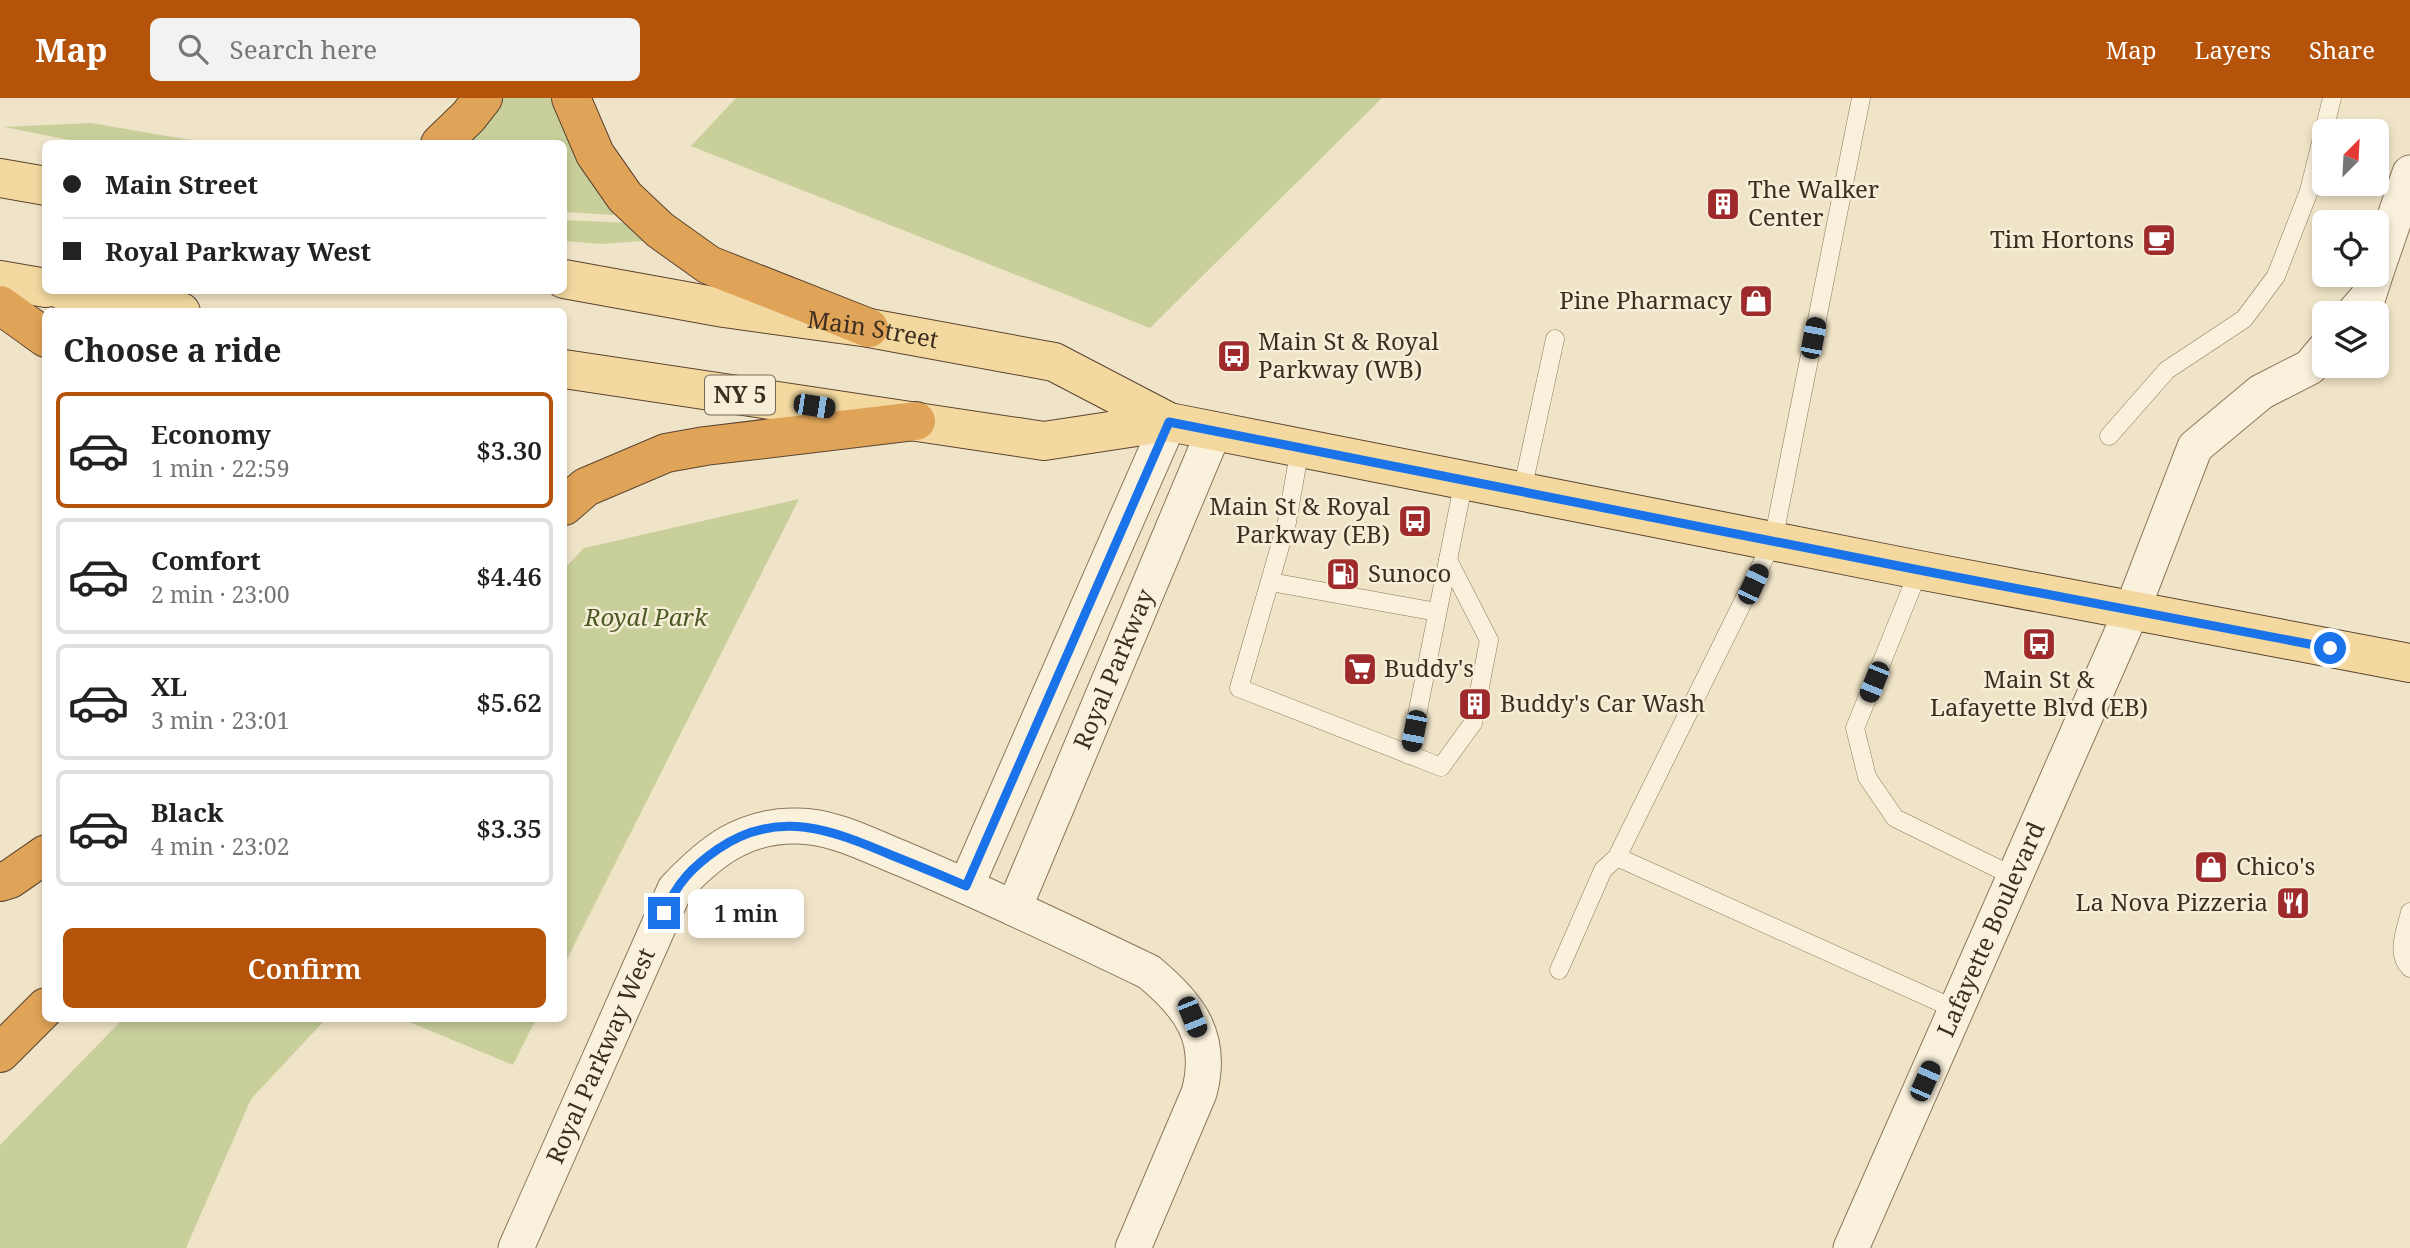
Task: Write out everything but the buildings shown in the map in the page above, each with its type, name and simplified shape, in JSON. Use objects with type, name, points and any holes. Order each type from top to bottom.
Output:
[{"type":"highway","points":[[444,140],[483,98]]},
{"type":"highway","points":[[571,98],[595,153],[625,197],[660,230],[709,265],[869,328]]},
{"type":"highway","points":[[0,305],[42,335]]},
{"type":"highway","points":[[567,503],[586,487],[666,453],[916,421]]},
{"type":"highway","points":[[0,882],[10,879],[42,857]]},
{"type":"highway","points":[[0,1053],[42,1011]]},
{"type":"main road","points":[[0,178],[42,185]]},
{"type":"main road","points":[[0,280],[42,287]]},
{"type":"main road","name":"Main Street","points":[[567,280],[723,308],[869,328],[1054,362],[1169,422],[1919,570],[2410,663]]},
{"type":"main road","points":[[84,294],[159,308]]},
{"type":"main road","name":"Main Street","points":[[567,369],[1044,441],[1169,422]]},
{"type":"street","points":[[2389,235],[2410,173]]},
{"type":"street","name":"Lafayette Boulevard","points":[[1851,1248],[2132,610],[2195,447],[2261,392],[2312,365]]},
{"type":"street","name":"Royal Parkway","points":[[966,886],[1169,422]]},
{"type":"street","name":"Royal Parkway","points":[[1014,908],[1214,431]]},
{"type":"street","name":"Royal Parkway West","points":[[516,1248],[675,889],[701,860],[731,840],[763,829],[798,826],[839,833],[966,886],[1149,972],[1173,992],[1192,1017],[1203,1045],[1204,1074],[1199,1093],[1133,1248]]},
{"type":"lane","points":[[1559,970],[1603,870],[1617,857],[1773,541],[1861,98]]},
{"type":"lane","points":[[2109,436],[2166,370],[2244,319],[2276,276],[2309,191],[2332,98]]},
{"type":"lane","points":[[1522,491],[1555,339]]},
{"type":"lane","points":[[1300,448],[1287,522],[1238,688],[1441,767],[1473,723],[1489,640],[1448,560]]},
{"type":"lane","points":[[1409,755],[1464,480]]},
{"type":"lane","points":[[1919,570],[1855,728],[1867,777],[1895,818],[2015,877]]},
{"type":"lane","points":[[1271,582],[1437,612]]},
{"type":"lane","points":[[1617,857],[1957,1010]]},
{"type":"lane","points":[[2410,912],[2401,953],[2410,968]]},
{"type":"green space","points":[[492,98],[553,98],[618,210],[613,215],[567,212],[567,140],[455,140]]},
{"type":"green space","points":[[736,98],[1382,98],[1150,328],[691,146]]},
{"type":"green space","points":[[91,123],[190,140],[70,140],[4,127]]},
{"type":"green space","points":[[567,220],[630,223],[643,234],[643,241],[601,244],[567,241]]},
{"type":"green space","name":"Royal Park","points":[[799,499],[567,959],[567,566],[584,548]]},
{"type":"green space","points":[[120,1022],[323,1022],[251,1099],[186,1248],[0,1248],[0,1145]]},
{"type":"green space","points":[[409,1022],[534,1022],[513,1065]]},
{"type":"place","name":"The Walker Center","points":[[1723,204]]},
{"type":"place","name":"Tim Hortons","points":[[2159,240]]},
{"type":"place","name":"Pine Pharmacy","points":[[1756,301]]},
{"type":"place","name":"Main St & Royal Parkway (WB)","points":[[1234,356]]},
{"type":"place","name":"Main St & Royal Parkway (EB)","points":[[1415,521]]},
{"type":"place","name":"Sunoco","points":[[1343,574]]},
{"type":"place","name":"Main St & Lafayette Blvd (EB)","points":[[2039,644]]},
{"type":"place","name":"Buddy's","points":[[1360,669]]},
{"type":"place","name":"Buddy's Car Wash","points":[[1475,704]]},
{"type":"place","name":"Chico's","points":[[2211,867]]},
{"type":"place","name":"La Nova Pizzeria","points":[[2293,903]]},
{"type":"route","points":[[664,913],[675,889],[701,860],[731,840],[763,829],[798,826],[839,833],[966,886],[1169,422],[2330,648]]}]
